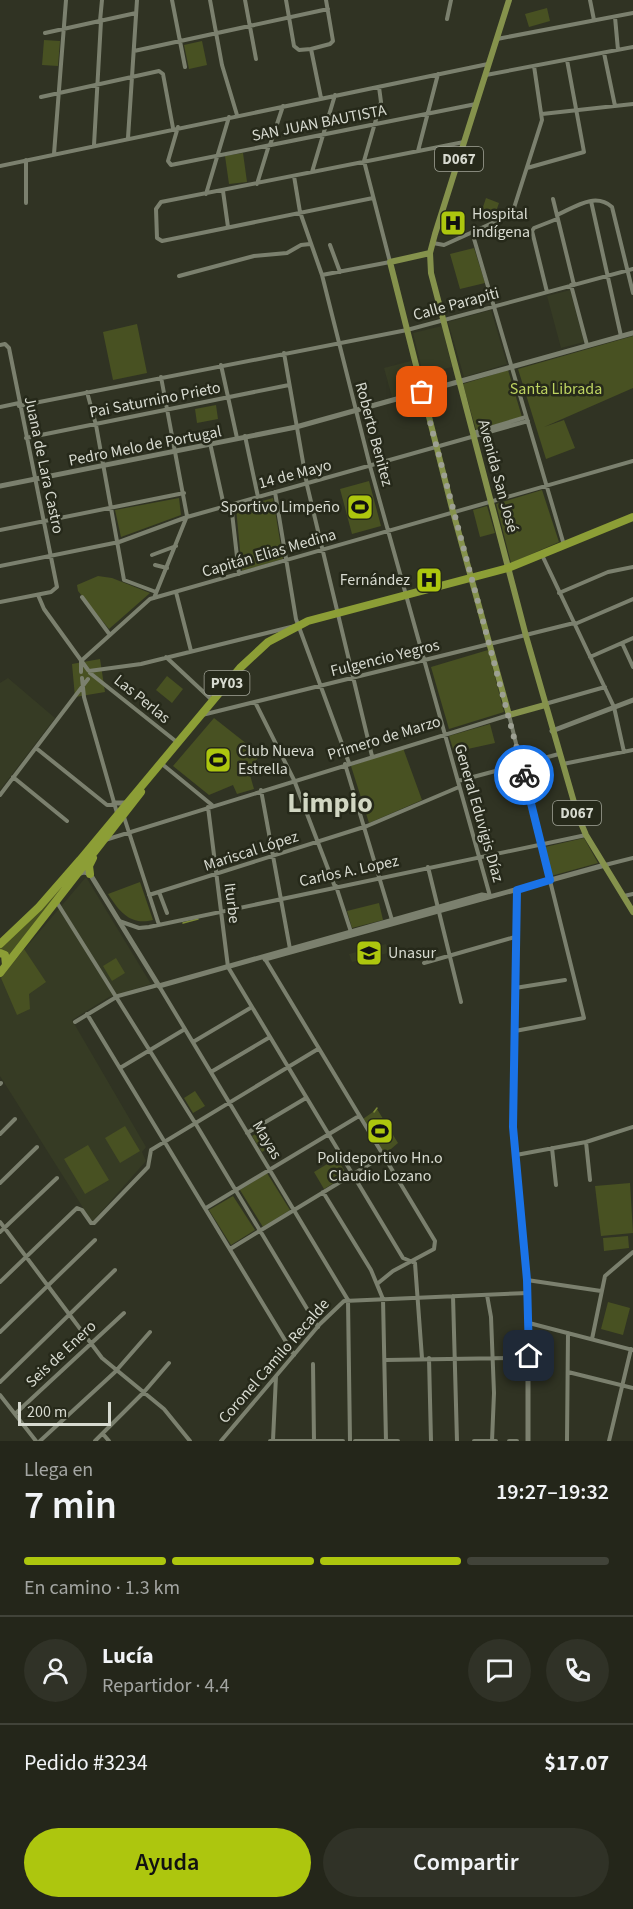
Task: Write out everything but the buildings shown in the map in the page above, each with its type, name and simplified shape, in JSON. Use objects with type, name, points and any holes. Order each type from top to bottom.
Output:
[{"type":"highway","name":"PY03","points":[[0,944],[69,878],[104,840],[117,809],[148,781],[240,668],[268,642],[298,625],[508,568],[633,517]]},
{"type":"highway","name":"PY03","points":[[81,868],[117,809],[148,781]]},
{"type":"highway","points":[[90,873],[89,864],[95,848]]},
{"type":"highway","points":[[69,878],[81,868],[90,873]]},
{"type":"highway","name":"PY03","points":[[2,970],[69,878]]},
{"type":"highway","points":[[0,952],[5,955],[2,970]]},
{"type":"main road","name":"D067","points":[[430,253],[509,0]]},
{"type":"main road","points":[[430,253],[390,262],[453,512],[509,715]]},
{"type":"main road","name":"Avenida San José","points":[[430,253],[431,273],[442,321],[545,705]]},
{"type":"main road","name":"D067","points":[[545,705],[586,835],[633,912]]},
{"type":"main road","name":"Primero de Marzo","points":[[509,715],[545,705]]},
{"type":"street","points":[[54,154],[66,0]]},
{"type":"street","points":[[94,145],[102,0]]},
{"type":"street","points":[[128,138],[137,0]]},
{"type":"street","points":[[172,0],[185,67]]},
{"type":"street","points":[[210,0],[222,65],[237,115]]},
{"type":"street","points":[[245,0],[256,59]]},
{"type":"street","points":[[286,0],[296,49],[310,49],[330,44],[333,41],[326,0]]},
{"type":"street","points":[[447,19],[451,0]]},
{"type":"street","points":[[590,0],[594,20]]},
{"type":"street","points":[[134,51],[328,9]]},
{"type":"street","points":[[45,33],[136,13]]},
{"type":"street","points":[[496,40],[633,13]]},
{"type":"street","points":[[615,17],[618,50]]},
{"type":"street","points":[[485,75],[633,47]]},
{"type":"street","points":[[310,49],[321,98]]},
{"type":"street","points":[[604,53],[615,106]]},
{"type":"street","points":[[527,168],[584,152],[567,60]]},
{"type":"street","points":[[0,166],[489,64]]},
{"type":"street","points":[[433,243],[444,245],[510,215],[527,168],[542,114],[534,66]]},
{"type":"street","points":[[41,97],[161,72],[176,128]]},
{"type":"street","points":[[418,151],[438,74]]},
{"type":"street","points":[[294,176],[300,212],[322,275],[390,262],[364,161],[381,102],[379,87]]},
{"type":"street","points":[[312,172],[335,95]]},
{"type":"street","name":"SAN JUAN BAUTISTA","points":[[176,128],[168,161],[171,165],[476,104]]},
{"type":"street","points":[[542,114],[633,104]]},
{"type":"street","points":[[257,184],[284,106]]},
{"type":"street","points":[[206,194],[229,117]]},
{"type":"street","points":[[373,198],[162,241],[157,238],[156,209],[159,203],[464,142]]},
{"type":"street","points":[[26,160],[26,203]]},
{"type":"street","points":[[223,191],[228,227]]},
{"type":"street","points":[[553,199],[587,345]]},
{"type":"street","points":[[591,201],[621,336]]},
{"type":"street","points":[[547,292],[532,231],[591,201],[601,201],[614,210],[630,269],[633,293]]},
{"type":"street","points":[[472,232],[564,546]]},
{"type":"street","points":[[178,276],[254,256],[293,252],[300,246],[310,244]]},
{"type":"street","points":[[330,245],[340,272]]},
{"type":"street","name":"Calle Parapiti","points":[[0,407],[161,378],[284,352],[339,345],[442,321],[630,269]]},
{"type":"street","name":"Roberto Benitez","points":[[322,275],[355,410],[406,596]]},
{"type":"street","name":"Pedro Melo de Portugal","points":[[0,488],[296,427],[633,333]]},
{"type":"street","name":"Juana de Lara Castro","points":[[0,345],[4,344],[9,348],[57,587],[54,591],[38,595]]},
{"type":"street","points":[[284,352],[306,483],[372,756]]},
{"type":"street","points":[[221,365],[237,438]]},
{"type":"street","points":[[154,598],[187,517],[161,378]]},
{"type":"street","name":"Pai Saturnino Prieto","points":[[26,438],[289,385]]},
{"type":"street","points":[[87,392],[124,580],[156,592]]},
{"type":"street","name":"14 de Mayo","points":[[0,566],[117,542],[187,517],[437,447],[527,419]]},
{"type":"street","points":[[245,438],[258,497]]},
{"type":"street","name":"Pedro Melo de Portugal","points":[[210,445],[245,438]]},
{"type":"street","points":[[210,445],[224,507]]},
{"type":"street","name":"Capitán Elias Medina","points":[[81,661],[143,603],[154,598],[633,461]]},
{"type":"street","points":[[275,492],[298,625],[322,686],[347,763],[392,922]]},
{"type":"street","points":[[0,530],[184,493]]},
{"type":"street","points":[[231,504],[239,574]]},
{"type":"street","points":[[152,555],[176,546]]},
{"type":"street","points":[[542,555],[614,707],[624,752]]},
{"type":"street","points":[[154,565],[167,568]]},
{"type":"street","points":[[559,592],[608,572],[633,567]]},
{"type":"street","points":[[176,592],[191,651]]},
{"type":"street","points":[[0,602],[38,595]]},
{"type":"street","name":"Las Perlas","points":[[38,595],[44,609],[89,671],[178,744]]},
{"type":"street","name":"General Eduvigis Díaz","points":[[406,596],[489,896]]},
{"type":"street","points":[[82,597],[110,635]]},
{"type":"street","name":"Fulgencio Yegros","points":[[201,715],[526,636],[574,623],[633,599]]},
{"type":"street","points":[[81,672],[166,657],[298,625]]},
{"type":"street","points":[[263,632],[268,642]]},
{"type":"street","points":[[590,657],[633,638]]},
{"type":"street","points":[[622,643],[633,667]]},
{"type":"street","points":[[166,657],[213,701]]},
{"type":"street","points":[[81,661],[82,686],[117,809],[129,832],[159,925]]},
{"type":"street","points":[[0,795],[88,679],[89,671]]},
{"type":"street","points":[[82,678],[88,679]]},
{"type":"street","name":"Primero de Marzo","points":[[545,705],[605,687]]},
{"type":"street","points":[[552,731],[633,700]]},
{"type":"street","points":[[255,702],[294,780],[335,887],[349,933]]},
{"type":"street","points":[[509,715],[584,1018],[515,1031]]},
{"type":"street","name":"Primero de Marzo","points":[[104,840],[347,763],[509,715]]},
{"type":"street","points":[[36,748],[107,805],[117,809]]},
{"type":"street","points":[[562,764],[633,750]]},
{"type":"street","points":[[458,781],[559,754]]},
{"type":"street","points":[[162,764],[210,806]]},
{"type":"street","points":[[14,777],[68,821]]},
{"type":"street","name":"Mariscal López","points":[[149,895],[365,827],[459,787]]},
{"type":"street","points":[[261,790],[290,950]]},
{"type":"street","name":"Iturbe","points":[[210,806],[228,967]]},
{"type":"street","name":"Carlos A. Lopez","points":[[119,921],[139,927],[159,925],[586,835]]},
{"type":"street","points":[[75,1022],[116,997],[633,858]]},
{"type":"street","points":[[428,867],[461,1002]]},
{"type":"street","points":[[69,878],[84,872],[90,873]]},
{"type":"street","name":"Mayas","points":[[90,873],[160,985],[348,1300]]},
{"type":"street","points":[[517,890],[513,1112],[528,1293],[528,1441]]},
{"type":"street","points":[[159,892],[168,913]]},
{"type":"street","points":[[623,896],[633,894]]},
{"type":"street","points":[[55,900],[195,1123],[318,1326]]},
{"type":"street","points":[[424,963],[515,936]]},
{"type":"street","points":[[264,957],[435,1241],[434,1249],[412,1260],[377,1284]]},
{"type":"street","points":[[228,967],[403,1258],[416,1263],[422,1358]]},
{"type":"street","points":[[515,988],[565,980]]},
{"type":"street","points":[[193,1042],[252,1006]]},
{"type":"street","points":[[87,1014],[294,1355]]},
{"type":"street","points":[[120,1068],[185,1029]]},
{"type":"street","points":[[211,1072],[270,1037]]},
{"type":"street","points":[[0,1282],[77,1208],[81,1209],[91,1224],[94,1223],[148,1167],[149,1152],[318,1049]]},
{"type":"street","points":[[248,1133],[306,1098]]},
{"type":"street","points":[[206,1208],[358,1116]]},
{"type":"street","points":[[0,1134],[15,1119]]},
{"type":"street","points":[[516,1155],[586,1142],[633,1127]]},
{"type":"street","points":[[586,1142],[590,1180]]},
{"type":"street","points":[[0,1183],[37,1147]]},
{"type":"street","points":[[552,1148],[556,1185]]},
{"type":"street","points":[[230,1249],[383,1156]]},
{"type":"street","points":[[0,1232],[57,1178]]},
{"type":"street","points":[[323,1192],[377,1284],[383,1299],[386,1441]]},
{"type":"street","points":[[0,1222],[102,1358],[164,1409],[187,1440]]},
{"type":"street","points":[[0,1332],[95,1240]]},
{"type":"street","points":[[592,1340],[606,1274],[633,1252]]},
{"type":"street","points":[[0,1382],[115,1270]]},
{"type":"street","points":[[527,1280],[601,1291]]},
{"type":"street","points":[[350,1441],[348,1300],[528,1293]]},
{"type":"street","points":[[474,1441],[493,1441],[490,1307],[487,1295]]},
{"type":"street","points":[[453,1296],[457,1441]]},
{"type":"street","name":"Coronel Camilo Recalde","points":[[221,1441],[318,1326],[339,1304],[348,1300]]},
{"type":"street","name":"Seis de Enero","points":[[15,1414],[90,1342],[124,1313]]},
{"type":"street","points":[[529,1323],[632,1350],[609,1441]]},
{"type":"street","points":[[0,1395],[38,1441],[117,1370],[150,1332]]},
{"type":"street","points":[[567,1441],[568,1333]]},
{"type":"street","points":[[429,1358],[431,1441]]},
{"type":"street","points":[[386,1360],[516,1358]]},
{"type":"street","points":[[95,1441],[144,1392],[169,1362]]},
{"type":"street","points":[[313,1364],[314,1441]]},
{"type":"street","points":[[568,1372],[633,1388]]},
{"type":"street","points":[[276,1376],[272,1440],[344,1441]]},
{"type":"street","points":[[103,1434],[109,1441]]},
{"type":"street","points":[[355,1441],[398,1441]]},
{"type":"street","points":[[509,1441],[517,1441]]},
{"type":"shaded area","points":[[570,290],[584,342],[561,348],[547,296]]},
{"type":"shaded area","points":[[491,310],[507,364],[464,377],[448,322]]},
{"type":"shaded area","points":[[442,326],[452,367],[423,374],[413,333]]},
{"type":"shaded area","points":[[411,361],[418,390],[392,397],[384,368]]},
{"type":"shaded area","points":[[8,678],[55,718],[0,790],[0,683]]},
{"type":"shaded area","points":[[86,877],[151,984],[109,997],[72,1020],[146,1147],[142,1152],[146,1161],[92,1222],[0,1076],[0,978]]},
{"type":"shaded area","name":"Unasur","points":[[386,944],[388,953],[352,962],[349,954]]},
{"type":"green space","points":[[547,8],[550,21],[529,27],[525,14]]},
{"type":"green space","points":[[44,40],[60,41],[58,66],[42,65]]},
{"type":"green space","points":[[202,41],[207,65],[189,69],[184,45]]},
{"type":"green space","points":[[243,153],[247,182],[229,184],[225,156]]},
{"type":"green space","points":[[486,198],[499,203],[493,220],[480,216]]},
{"type":"green space","points":[[474,248],[485,283],[460,289],[450,254]]},
{"type":"green space","points":[[137,324],[147,373],[113,380],[103,332]]},
{"type":"green space","name":"Santa Librada","points":[[633,336],[633,388],[544,427],[564,420],[575,448],[546,459],[518,369]]},
{"type":"green space","points":[[508,370],[522,417],[476,430],[463,384]]},
{"type":"green space","points":[[216,405],[218,419],[197,423],[195,409]]},
{"type":"green space","name":"Sportivo Limpeño","points":[[369,481],[381,526],[352,534],[340,489]]},
{"type":"green space","points":[[542,490],[559,542],[511,563],[496,504]]},
{"type":"green space","points":[[179,498],[181,515],[121,537],[115,510]]},
{"type":"green space","points":[[273,498],[283,559],[242,571],[236,508]]},
{"type":"green space","points":[[487,506],[495,533],[480,537],[473,510]]},
{"type":"green space","points":[[98,576],[112,578],[150,593],[109,629],[78,591],[77,585]]},
{"type":"green space","points":[[488,650],[504,712],[449,729],[431,667]]},
{"type":"green space","points":[[100,659],[105,692],[75,697],[72,664]]},
{"type":"green space","points":[[167,676],[183,689],[172,703],[156,690]]},
{"type":"green space","points":[[214,718],[252,748],[258,758],[244,775],[250,775],[254,789],[237,794],[233,785],[209,795],[173,766]]},
{"type":"green space","points":[[490,724],[495,743],[454,752],[449,736]]},
{"type":"green space","points":[[403,748],[422,800],[369,823],[351,766]]},
{"type":"green space","points":[[584,838],[598,863],[551,876],[545,847]]},
{"type":"green space","points":[[73,873],[9,957],[0,950],[0,948]]},
{"type":"green space","points":[[140,882],[153,920],[138,921],[126,916],[108,894]]},
{"type":"green space","points":[[379,903],[383,920],[352,928],[347,911]]},
{"type":"green space","points":[[24,949],[46,982],[29,994],[30,1009],[17,1015],[1,978]]},
{"type":"green space","points":[[116,958],[125,973],[112,981],[103,966]]},
{"type":"green space","points":[[195,1091],[205,1106],[193,1113],[184,1098]]},
{"type":"green space","name":"Polideportivo Hn.o Claudio Lozano","points":[[377,1109],[398,1143],[384,1155],[363,1119]]},
{"type":"green space","points":[[125,1126],[140,1151],[120,1163],[105,1138]]},
{"type":"green space","points":[[263,1130],[273,1145],[262,1152],[252,1136]]},
{"type":"green space","points":[[88,1145],[109,1180],[85,1194],[64,1159]]},
{"type":"green space","points":[[337,1158],[347,1175],[324,1189],[314,1172]]},
{"type":"green space","points":[[267,1173],[290,1210],[263,1227],[240,1190]]},
{"type":"green space","points":[[630,1183],[633,1233],[601,1236],[595,1186]]},
{"type":"green space","points":[[233,1196],[255,1230],[231,1245],[209,1210]]},
{"type":"green space","points":[[628,1236],[629,1248],[604,1251],[603,1238]]},
{"type":"green space","points":[[608,1302],[630,1308],[623,1335],[601,1329]]},
{"type":"waterway","points":[[183,923],[198,919]]},
{"type":"waterway","points":[[374,1112],[377,1108]]},
{"type":"way so far","points":[[422,392],[524,775]]},
{"type":"place","name":"Hospital indígena","points":[[453,223]]},
{"type":"place","name":"Sportivo Limpeño","points":[[360,507]]},
{"type":"place","name":"Fernández","points":[[429,580]]},
{"type":"place","name":"Club Nueva Estrella","points":[[218,760]]},
{"type":"place","name":"Unasur","points":[[369,953]]},
{"type":"place","name":"Polideportivo Hn.o Claudio Lozano","points":[[380,1131]]},
{"type":"district","name":"Limpio","points":[[330,803]]},
{"type":"route","points":[[524,775],[550,880],[517,890],[513,1127],[527,1280],[529,1356]]}]
